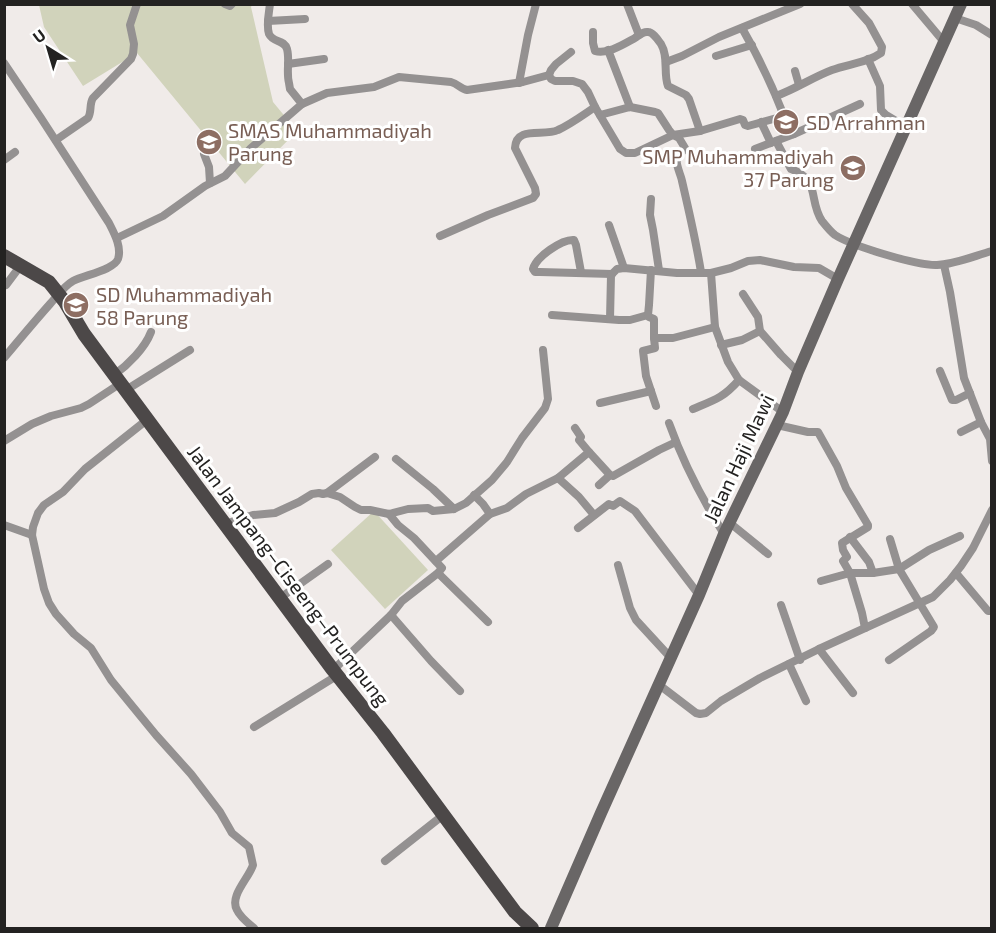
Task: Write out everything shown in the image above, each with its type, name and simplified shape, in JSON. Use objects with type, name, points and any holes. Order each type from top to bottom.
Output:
[{"type":"main road","name":"Jalan Jampang–Ciseeng–Prumpung","points":[[4,255],[49,282],[59,294],[84,334],[335,672],[383,733],[515,912],[532,928]]},
{"type":"street","points":[[56,140],[88,118],[93,98],[131,60],[134,39],[130,25],[137,4]]},
{"type":"street","points":[[225,4],[230,6],[232,4]]},
{"type":"street","points":[[270,4],[268,32],[273,40],[283,43],[287,49],[290,88],[302,104]]},
{"type":"street","points":[[519,83],[536,4]]},
{"type":"street","points":[[627,4],[639,35]]},
{"type":"street","points":[[666,62],[800,4]]},
{"type":"street","points":[[776,96],[833,70],[879,55],[882,47],[869,23],[852,4]]},
{"type":"street","points":[[912,4],[944,42]]},
{"type":"street","name":"Jalan Haji Mawi","points":[[550,928],[724,534],[777,426],[838,279],[961,4]]},
{"type":"street","points":[[955,18],[992,35]]},
{"type":"street","points":[[268,21],[305,19]]},
{"type":"street","points":[[742,28],[794,134]]},
{"type":"street","points":[[592,32],[595,51],[600,52],[639,35],[648,32],[653,34],[662,46],[668,84],[689,99],[700,131]]},
{"type":"street","points":[[716,56],[752,45]]},
{"type":"street","points":[[608,50],[630,107]]},
{"type":"street","points":[[549,75],[551,69],[571,52]]},
{"type":"street","points":[[288,64],[324,59]]},
{"type":"street","points":[[868,59],[880,86],[881,110],[906,127]]},
{"type":"street","points":[[4,63],[109,223],[117,238],[119,253],[118,260],[112,267],[74,280],[59,294],[4,358]]},
{"type":"street","points":[[795,71],[800,85]]},
{"type":"street","points":[[117,238],[163,216],[210,183],[221,178],[251,148],[302,104],[327,93],[374,87],[399,77],[451,82],[467,90],[519,83],[549,75]]},
{"type":"street","points":[[549,75],[555,81],[573,81],[582,84],[620,149],[626,153],[635,153],[673,135],[700,131],[740,119],[747,126],[784,116]]},
{"type":"street","points":[[755,149],[860,104]]},
{"type":"street","points":[[440,236],[533,198],[536,194],[535,188],[515,148],[515,142],[524,134],[548,133],[597,111],[630,107],[658,113],[685,148],[676,162],[682,177],[696,237],[701,272]]},
{"type":"street","points":[[762,122],[790,169],[801,173],[810,182],[822,221],[836,235],[908,261],[929,265],[944,265],[967,260],[992,251]]},
{"type":"street","points":[[4,160],[15,152]]},
{"type":"street","points":[[204,154],[209,167],[210,183]]},
{"type":"street","points":[[648,315],[655,270],[650,215],[651,199]]},
{"type":"street","points":[[609,225],[624,268]]},
{"type":"street","points":[[580,272],[576,245],[572,240],[560,244],[536,261],[533,266],[533,270],[537,272],[612,274]]},
{"type":"street","points":[[610,320],[612,274],[617,269],[711,273],[748,261],[760,261],[794,267],[816,267],[838,279]]},
{"type":"street","points":[[6,285],[21,265]]},
{"type":"street","points":[[944,265],[964,378],[981,422],[988,433],[992,461]]},
{"type":"street","points":[[711,273],[715,327],[728,362],[739,380],[783,412]]},
{"type":"street","points":[[743,294],[758,317],[760,331],[798,372]]},
{"type":"street","points":[[552,315],[630,320],[648,315]]},
{"type":"street","points":[[648,315],[654,319],[655,348],[643,351],[646,376],[656,406]]},
{"type":"street","points":[[654,338],[673,338],[715,327]]},
{"type":"street","points":[[721,345],[742,340],[760,331]]},
{"type":"street","points":[[120,383],[129,362],[152,332]]},
{"type":"street","points":[[4,441],[32,424],[89,404],[120,383],[190,350]]},
{"type":"street","points":[[225,524],[253,515],[275,513],[312,494],[327,493],[340,496],[361,510],[389,514],[408,509],[428,508],[433,511],[454,509],[466,503],[492,480],[507,462],[545,408],[548,399],[543,350]]},
{"type":"street","points":[[940,371],[952,400],[969,393]]},
{"type":"street","points":[[693,409],[726,394],[739,380]]},
{"type":"street","points":[[600,403],[651,391]]},
{"type":"street","points":[[148,419],[100,457],[63,492],[44,505],[38,513],[32,535],[44,589],[56,614],[74,634],[92,648],[118,689],[191,774],[220,812],[234,835],[249,847],[253,865],[237,894],[235,903],[237,911],[254,928]]},
{"type":"street","points":[[961,432],[981,422]]},
{"type":"street","points":[[669,423],[702,496],[724,534]]},
{"type":"street","points":[[777,426],[818,432],[846,488],[868,525],[842,543],[847,557],[843,561],[850,573],[866,628]]},
{"type":"street","points":[[575,428],[581,437],[579,440],[610,475]]},
{"type":"street","points":[[599,485],[610,475],[613,476],[676,442]]},
{"type":"street","points":[[436,561],[490,514],[507,508],[526,494],[558,478],[589,452]]},
{"type":"street","points":[[327,493],[375,457]]},
{"type":"street","points":[[396,459],[454,509]]},
{"type":"street","points":[[558,478],[579,497],[594,515]]},
{"type":"street","points":[[474,495],[490,514]]},
{"type":"street","points":[[579,528],[609,504],[612,506],[620,501],[635,511],[699,595]]},
{"type":"street","points":[[658,684],[696,713],[706,713],[721,701],[760,678],[919,604],[936,595],[956,573],[973,548],[992,510]]},
{"type":"street","points":[[254,727],[335,672],[402,601],[442,568],[389,514]]},
{"type":"street","points":[[730,523],[768,554]]},
{"type":"street","points":[[4,525],[32,535]]},
{"type":"street","points":[[821,580],[850,573],[873,573],[899,569],[929,550],[960,536]]},
{"type":"street","points":[[850,537],[869,562],[873,573]]},
{"type":"street","points":[[889,660],[934,628],[899,569],[890,539]]},
{"type":"street","points":[[280,598],[328,564]]},
{"type":"street","points":[[618,565],[630,608],[636,620],[670,657]]},
{"type":"street","points":[[438,573],[488,622]]},
{"type":"street","points":[[956,573],[988,611],[992,611]]},
{"type":"street","points":[[781,605],[800,660]]},
{"type":"street","points":[[391,615],[460,690]]},
{"type":"street","points":[[819,649],[853,693]]},
{"type":"street","points":[[789,664],[806,700]]},
{"type":"street","points":[[385,861],[442,814]]},
{"type":"green space","points":[[39,5],[252,5],[273,102],[297,131],[245,184],[137,53],[83,86],[44,27]]},
{"type":"green space","points":[[374,511],[428,570],[385,609],[331,550]]},
{"type":"place","name":"SD Arrahman","points":[[786,122]]},
{"type":"place","name":"SMAS Muhammadiyah Parung","points":[[209,142]]},
{"type":"place","name":"SMP Muhammadiyah 37 Parung","points":[[853,168]]},
{"type":"place","name":"SD Muhammadiyah 58 Parung","points":[[76,305]]}]
